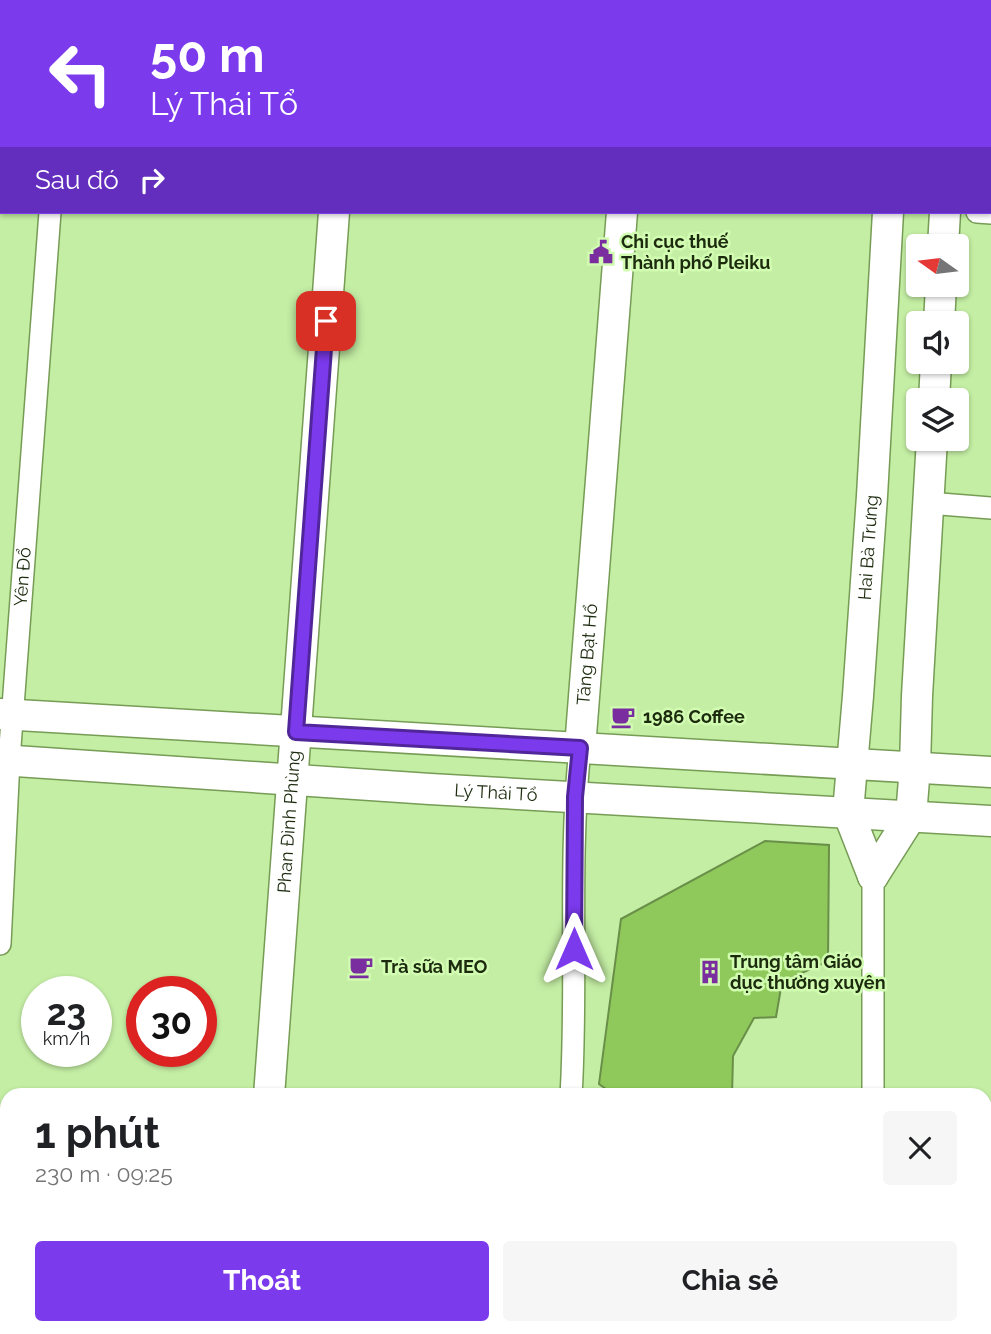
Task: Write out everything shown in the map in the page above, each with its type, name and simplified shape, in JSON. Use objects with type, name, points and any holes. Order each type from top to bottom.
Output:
[{"type":"main road","name":"Phan Đình Phùng","points":[[270,1088],[334,214]]},
{"type":"main road","name":"Tăng Bạt Hổ","points":[[580,748],[622,214]]},
{"type":"main road","name":"Hai Bà Trưng","points":[[873,876],[848,812],[872,496],[888,214]]},
{"type":"main road","points":[[944,234],[945,214]]},
{"type":"main road","points":[[873,876],[911,816],[931,451]]},
{"type":"main road","points":[[7,714],[991,772]]},
{"type":"main road","name":"Lý Thái Tổ","points":[[4,760],[292,780],[991,821]]},
{"type":"street","name":"Yên Đổ","points":[[0,944],[7,714],[50,214]]},
{"type":"street","points":[[928,503],[991,508]]},
{"type":"street","name":"Tăng Bạt Hổ","points":[[572,1088],[575,797],[580,748]]},
{"type":"street","name":"Hai Bà Trưng","points":[[873,876],[873,1088]]},
{"type":"building","name":"Trung tâm Giáo dục thường xuyên","points":[[765,841],[829,845],[828,961],[782,982],[776,1017],[754,1018],[733,1056],[732,1088],[605,1088],[599,1084],[621,919]]},
{"type":"place","name":"Chi cục thuế Thành phố Pleiku","points":[[601,252]]},
{"type":"place","name":"1986 Coffee","points":[[623,717]]},
{"type":"place","name":"Trà sữa MEO","points":[[361,967]]},
{"type":"place","name":"Trung tâm Giáo dục thường xuyên","points":[[710,972]]},
{"type":"route","points":[[326,321],[296,732],[580,748],[575,797],[574,949]]}]
